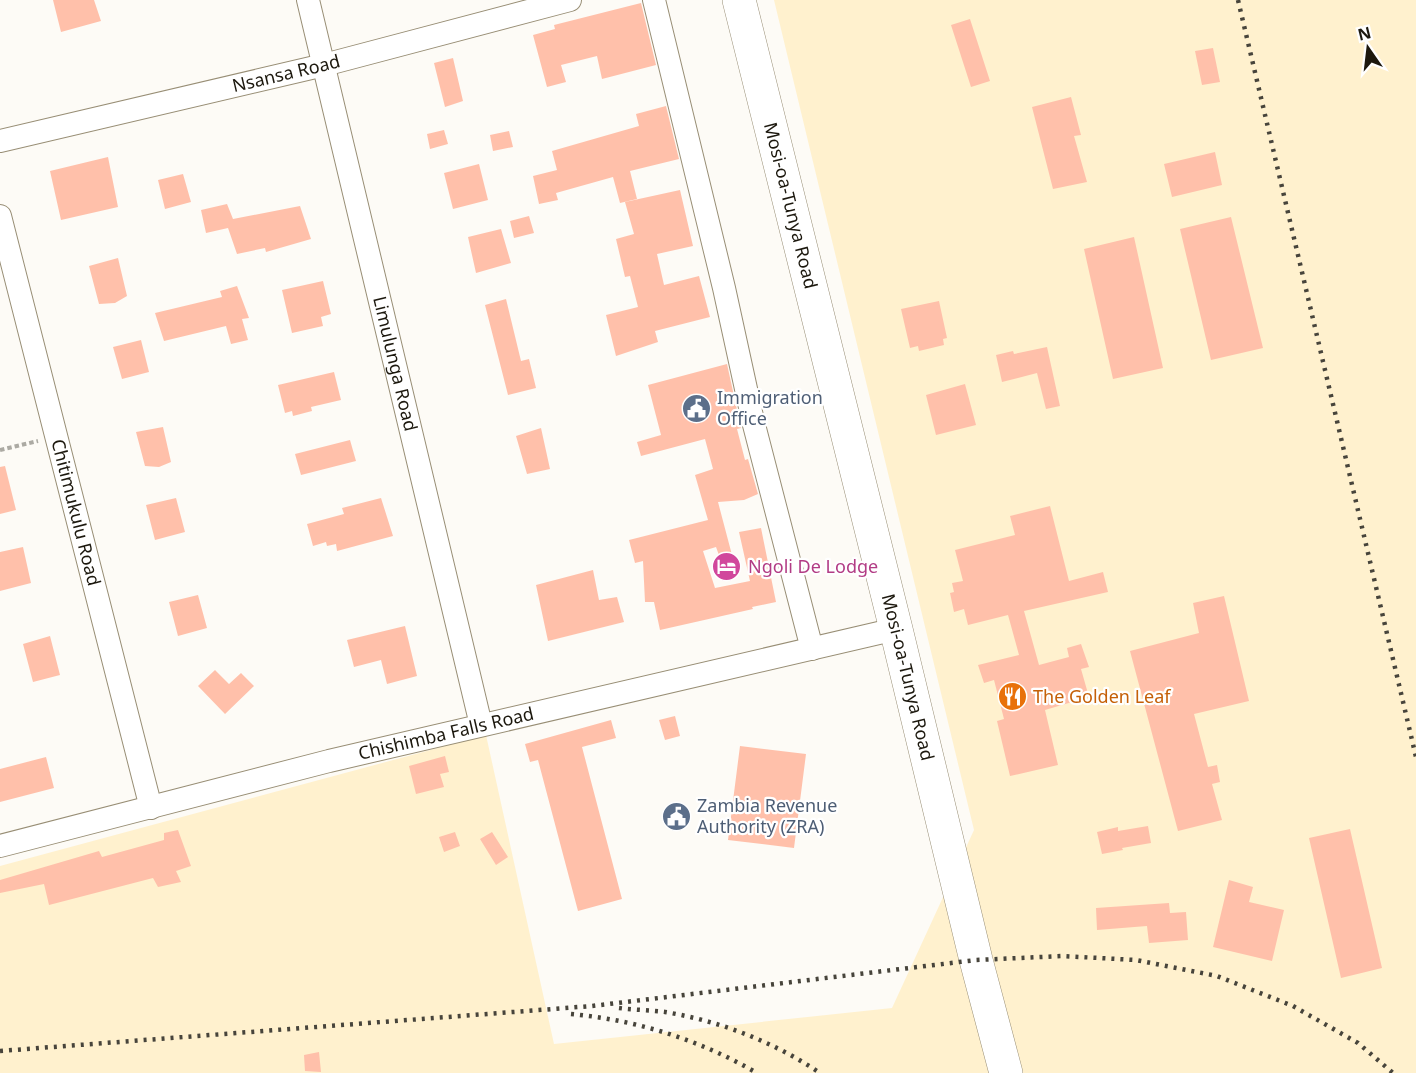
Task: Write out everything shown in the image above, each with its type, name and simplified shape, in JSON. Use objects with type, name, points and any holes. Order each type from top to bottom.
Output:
[{"type":"highway","name":"Mosi-oa-Tunya Road","points":[[740,0],[973,948],[1006,1073]]},
{"type":"street","name":"Limulunga Road","points":[[308,0],[481,725]]},
{"type":"street","name":"Nsansa Road","points":[[0,141],[324,65],[570,0]]},
{"type":"street","points":[[654,0],[724,288],[753,421],[812,649]]},
{"type":"street","name":"Chitimukulu Road","points":[[0,216],[152,808]]},
{"type":"street","name":"Chishimba Falls Road","points":[[0,846],[329,761],[896,629]]},
{"type":"path","points":[[0,450],[56,436]]},
{"type":"shaded area","points":[[774,0],[1416,0],[1416,1073],[0,1073],[0,866],[486,735],[554,1044],[892,1008],[974,830]]},
{"type":"building","points":[[53,0],[94,0],[101,21],[61,32]]},
{"type":"building","points":[[641,3],[656,65],[602,79],[597,56],[561,65],[566,82],[547,87],[533,35],[555,29],[554,25]]},
{"type":"building","points":[[970,19],[990,81],[971,87],[951,25]]},
{"type":"building","points":[[1213,48],[1220,82],[1202,85],[1195,51]]},
{"type":"building","points":[[453,58],[463,101],[445,107],[434,63]]},
{"type":"building","points":[[1071,97],[1081,135],[1074,136],[1087,182],[1053,189],[1032,107]]},
{"type":"building","points":[[666,106],[679,159],[630,171],[637,199],[620,203],[613,177],[556,193],[558,200],[539,204],[533,176],[557,170],[552,151],[639,126],[636,114]]},
{"type":"building","points":[[444,130],[448,144],[430,149],[427,134]]},
{"type":"building","points":[[509,131],[513,147],[493,151],[490,135]]},
{"type":"building","points":[[1215,152],[1222,185],[1172,197],[1164,164]]},
{"type":"building","points":[[108,157],[118,207],[61,220],[50,171]]},
{"type":"building","points":[[479,164],[488,200],[453,209],[444,173]]},
{"type":"building","points":[[183,174],[191,202],[165,209],[158,180]]},
{"type":"building","points":[[680,190],[693,246],[657,254],[664,285],[699,276],[710,317],[655,331],[658,342],[616,356],[606,315],[638,307],[630,276],[625,277],[616,239],[634,234],[625,202]]},
{"type":"building","points":[[227,204],[233,219],[300,206],[311,239],[266,252],[265,248],[237,254],[228,228],[206,233],[201,210]]},
{"type":"building","points":[[529,216],[534,233],[514,238],[510,221]]},
{"type":"building","points":[[1231,217],[1263,348],[1211,360],[1180,229]]},
{"type":"building","points":[[501,229],[511,263],[476,273],[468,237]]},
{"type":"building","points":[[1134,237],[1163,368],[1113,379],[1084,249]]},
{"type":"building","points":[[118,258],[127,296],[115,303],[99,304],[89,266]]},
{"type":"building","points":[[323,281],[331,314],[321,317],[323,326],[292,333],[282,290]]},
{"type":"building","points":[[237,286],[249,318],[242,319],[248,340],[231,344],[226,326],[164,341],[155,313],[222,297],[220,291]]},
{"type":"building","points":[[506,299],[521,361],[529,359],[536,388],[508,395],[485,305]]},
{"type":"building","points":[[939,301],[947,338],[943,339],[944,345],[919,351],[918,346],[910,348],[901,309]]},
{"type":"building","points":[[141,340],[149,372],[122,379],[113,347]]},
{"type":"building","points":[[1047,347],[1060,406],[1046,409],[1037,373],[1002,382],[996,355],[1013,351],[1014,354]]},
{"type":"building","points":[[727,364],[741,428],[737,429],[745,460],[748,459],[758,494],[744,500],[718,502],[732,555],[720,558],[716,547],[703,551],[715,588],[750,581],[739,532],[761,528],[776,602],[660,630],[654,602],[645,602],[643,561],[635,563],[629,540],[708,520],[695,475],[713,469],[705,439],[641,456],[637,442],[661,435],[648,385]]},
{"type":"building","points":[[334,372],[341,400],[311,407],[312,411],[293,416],[292,411],[285,413],[278,385]]},
{"type":"building","points":[[965,384],[976,425],[936,435],[926,395]]},
{"type":"building","points":[[163,427],[171,462],[159,467],[145,466],[136,432]]},
{"type":"building","points":[[541,428],[550,469],[527,474],[516,436]]},
{"type":"building","points":[[350,440],[356,461],[301,475],[295,454]]},
{"type":"building","points":[[5,466],[16,510],[0,514],[0,467]]},
{"type":"building","points":[[176,498],[185,532],[155,540],[146,505]]},
{"type":"building","points":[[381,498],[393,536],[337,551],[336,544],[327,546],[326,542],[313,546],[307,524],[344,514],[342,508]]},
{"type":"building","points":[[1050,506],[1069,581],[1103,572],[1108,592],[1024,611],[1039,665],[1069,657],[1067,648],[1081,644],[1089,667],[1081,669],[1089,697],[1045,710],[1058,765],[1010,776],[997,721],[1004,719],[994,680],[984,683],[978,665],[1019,655],[1008,615],[968,625],[964,609],[954,612],[950,593],[954,592],[952,583],[963,581],[955,550],[1015,535],[1010,516]]},
{"type":"building","points":[[23,547],[31,583],[0,591],[0,552]]},
{"type":"building","points":[[593,570],[599,600],[617,597],[624,622],[548,641],[536,585]]},
{"type":"building","points":[[198,595],[207,628],[178,636],[169,602]]},
{"type":"building","points":[[1224,596],[1249,701],[1194,714],[1208,767],[1217,765],[1220,782],[1212,784],[1222,820],[1178,831],[1130,651],[1199,633],[1193,603]]},
{"type":"building","points":[[405,626],[417,676],[387,684],[381,660],[354,667],[347,640]]},
{"type":"building","points":[[50,636],[60,675],[33,682],[23,644]]},
{"type":"building","points":[[215,670],[229,684],[241,673],[254,686],[225,714],[198,686]]},
{"type":"building","points":[[675,716],[680,736],[665,740],[659,720]]},
{"type":"building","points":[[611,720],[616,738],[582,747],[622,899],[578,911],[538,760],[530,762],[525,744]]},
{"type":"building","points":[[740,746],[806,754],[794,848],[728,840]]},
{"type":"building","points":[[445,756],[449,772],[440,774],[444,787],[416,794],[409,766]]},
{"type":"building","points":[[46,757],[54,788],[0,802],[0,769]]},
{"type":"building","points":[[1148,826],[1151,843],[1102,854],[1097,832],[1118,827],[1118,831]]},
{"type":"building","points":[[1350,829],[1382,968],[1341,978],[1309,838]]},
{"type":"building","points":[[178,830],[191,866],[176,871],[181,882],[158,887],[153,878],[49,905],[44,884],[0,893],[0,880],[99,851],[102,857],[164,840],[164,833]]},
{"type":"building","points":[[455,832],[460,846],[444,852],[439,837]]},
{"type":"building","points":[[492,832],[508,857],[496,865],[480,839]]},
{"type":"building","points":[[1229,880],[1253,887],[1249,902],[1284,910],[1272,961],[1213,947]]},
{"type":"building","points":[[1169,903],[1170,913],[1186,912],[1188,940],[1149,943],[1147,926],[1097,930],[1096,908]]},
{"type":"building","points":[[319,1052],[321,1072],[305,1071],[304,1055]]},
{"type":"railway","points":[[1238,0],[1416,757]]},
{"type":"railway","points":[[0,1051],[592,1006],[976,960],[1062,956],[1136,960],[1217,976],[1293,1006],[1358,1043],[1393,1073]]},
{"type":"railway","points":[[619,1008],[665,1012],[726,1027],[765,1042],[820,1073]]},
{"type":"railway","points":[[571,1014],[620,1021],[667,1033],[691,1041],[757,1073]]},
{"type":"place","name":"Immigration Office","points":[[696,408]]},
{"type":"place","name":"Ngoli De Lodge","points":[[727,567]]},
{"type":"place","name":"The Golden Leaf","points":[[1012,697]]},
{"type":"place","name":"Zambia Revenue Authority (ZRA)","points":[[676,816]]}]
